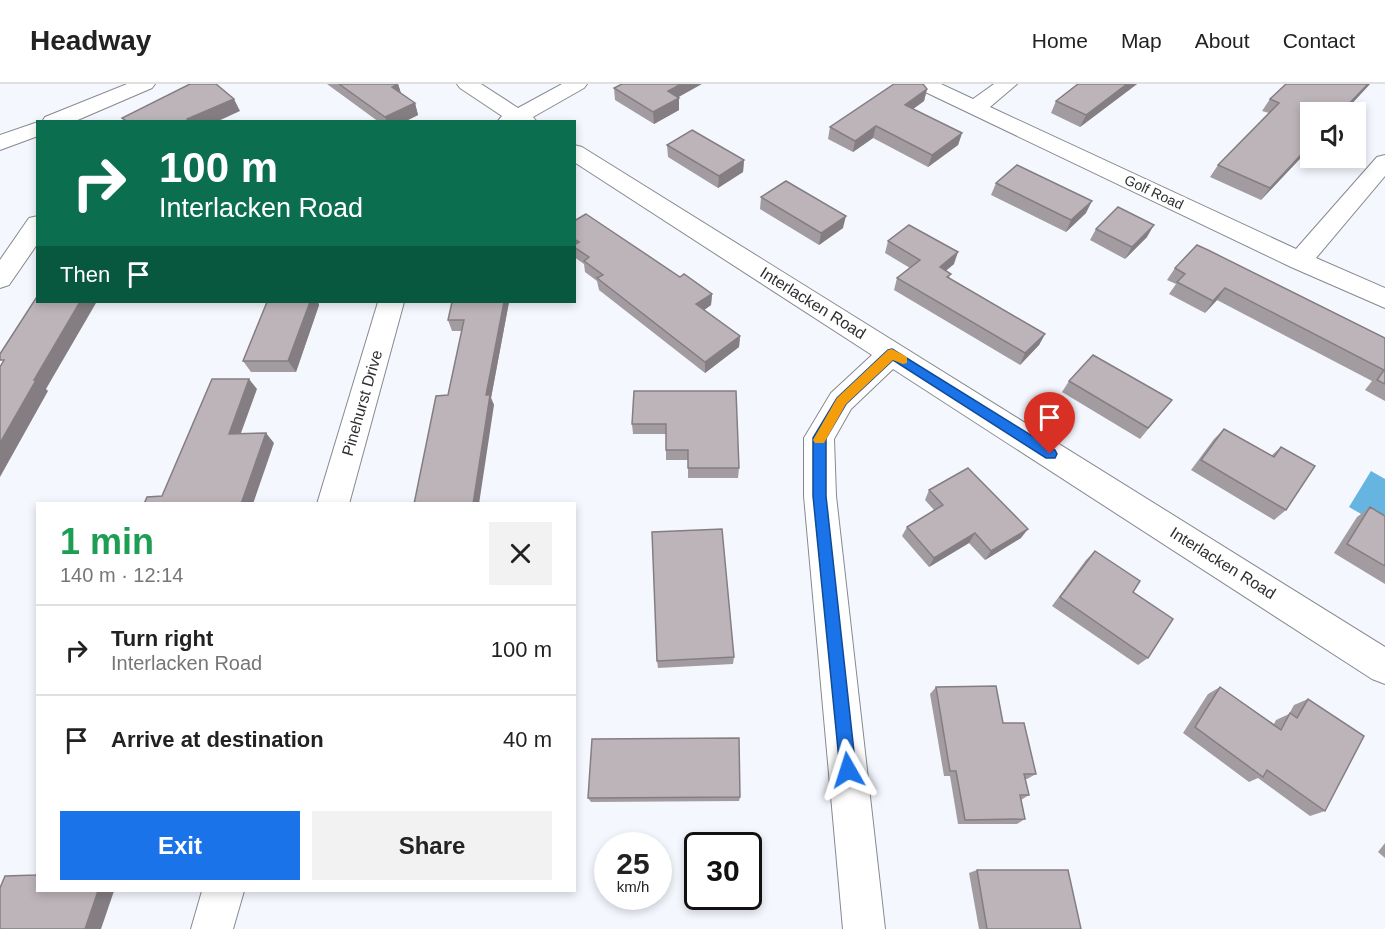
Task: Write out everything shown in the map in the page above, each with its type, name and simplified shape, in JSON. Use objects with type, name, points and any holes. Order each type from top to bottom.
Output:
[{"type":"street","points":[[58,120],[145,84]]},
{"type":"street","points":[[467,84],[517,120],[577,84]]},
{"type":"street","name":"Golf Road","points":[[924,84],[1385,299]]},
{"type":"street","points":[[974,108],[1007,84]]},
{"type":"street","points":[[0,143],[34,134]]},
{"type":"street","name":"Interlacken Road","points":[[576,153],[1385,667]]},
{"type":"street","points":[[1300,261],[1385,162]]},
{"type":"street","points":[[0,279],[36,227]]},
{"type":"street","name":"Pinehurst Drive","points":[[334,502],[391,303]]},
{"type":"street","points":[[864,929],[820,496],[819,438],[841,401],[892,353]]},
{"type":"street","points":[[212,929],[223,892]]},
{"type":"water","points":[[1371,471],[1385,479],[1385,521],[1382,526],[1349,507]]},
{"type":"building","points":[[190,84],[216,84],[234,99],[188,120],[125,120],[122,118]]},
{"type":"building","points":[[339,84],[398,84],[392,87],[415,103],[385,117]]},
{"type":"building","points":[[622,84],[681,84],[668,91],[679,98],[653,112],[614,88]]},
{"type":"building","points":[[894,84],[923,84],[927,89],[905,105],[962,133],[932,155],[876,126],[855,141],[830,127]]},
{"type":"building","points":[[1078,84],[1127,84],[1086,115],[1056,101]]},
{"type":"building","points":[[1286,84],[1368,84],[1351,102],[1300,102],[1300,156],[1270,188],[1218,165],[1279,103],[1270,99]]},
{"type":"building","points":[[692,130],[744,160],[719,176],[667,145]]},
{"type":"building","points":[[1017,165],[1092,201],[1071,220],[996,183]]},
{"type":"building","points":[[786,181],[846,216],[821,233],[761,197]]},
{"type":"building","points":[[1118,207],[1154,225],[1132,247],[1096,229]]},
{"type":"building","points":[[586,214],[680,277],[684,274],[712,294],[696,304],[740,336],[705,362],[597,278],[603,275],[584,261],[589,257],[576,248],[576,244],[579,242],[576,240],[576,220]]},
{"type":"building","points":[[909,225],[958,252],[940,267],[951,274],[947,277],[1045,334],[1025,353],[897,278],[920,260],[888,241]]},
{"type":"building","points":[[1197,245],[1385,338],[1385,384],[1377,380],[1384,370],[1225,288],[1213,301],[1177,282],[1185,274],[1175,268]]},
{"type":"building","points":[[36,298],[36,303],[79,303],[0,443],[0,367],[4,360],[0,360],[0,354]]},
{"type":"building","points":[[267,303],[310,303],[288,361],[243,361]]},
{"type":"building","points":[[452,303],[504,303],[486,395],[490,395],[473,502],[414,502],[436,396],[448,395],[464,320],[448,320]]},
{"type":"building","points":[[1093,355],[1172,400],[1148,428],[1069,381]]},
{"type":"building","points":[[212,379],[249,379],[229,434],[266,433],[242,502],[145,502],[147,497],[162,496]]},
{"type":"building","points":[[634,391],[736,391],[739,468],[688,468],[688,450],[666,450],[666,424],[632,424]]},
{"type":"building","points":[[1224,429],[1274,457],[1281,447],[1315,466],[1286,510],[1201,460]]},
{"type":"building","points":[[968,468],[1028,529],[991,551],[975,533],[934,558],[907,527],[943,505],[929,490]]},
{"type":"building","points":[[1370,507],[1385,516],[1385,566],[1347,544]]},
{"type":"building","points":[[722,529],[734,657],[657,661],[652,532]]},
{"type":"building","points":[[1095,551],[1140,581],[1133,592],[1173,619],[1148,658],[1060,597]]},
{"type":"building","points":[[996,686],[1003,723],[1024,723],[1036,774],[1024,774],[1029,795],[1020,795],[1025,819],[965,820],[956,771],[950,771],[936,687]]},
{"type":"building","points":[[1220,687],[1281,730],[1290,713],[1297,718],[1308,699],[1364,736],[1325,811],[1267,770],[1263,777],[1195,727]]},
{"type":"building","points":[[739,738],[740,797],[588,798],[592,739]]},
{"type":"building","points":[[977,870],[1068,870],[1081,929],[987,929]]},
{"type":"building","points":[[36,875],[36,892],[98,892],[85,929],[0,929],[0,888],[5,876]]},
{"type":"slow traffic","points":[[819,440],[841,401],[892,353],[903,360]]},
{"type":"route","points":[[848,770],[820,496],[819,438],[841,401],[892,353],[1050,454]]}]
